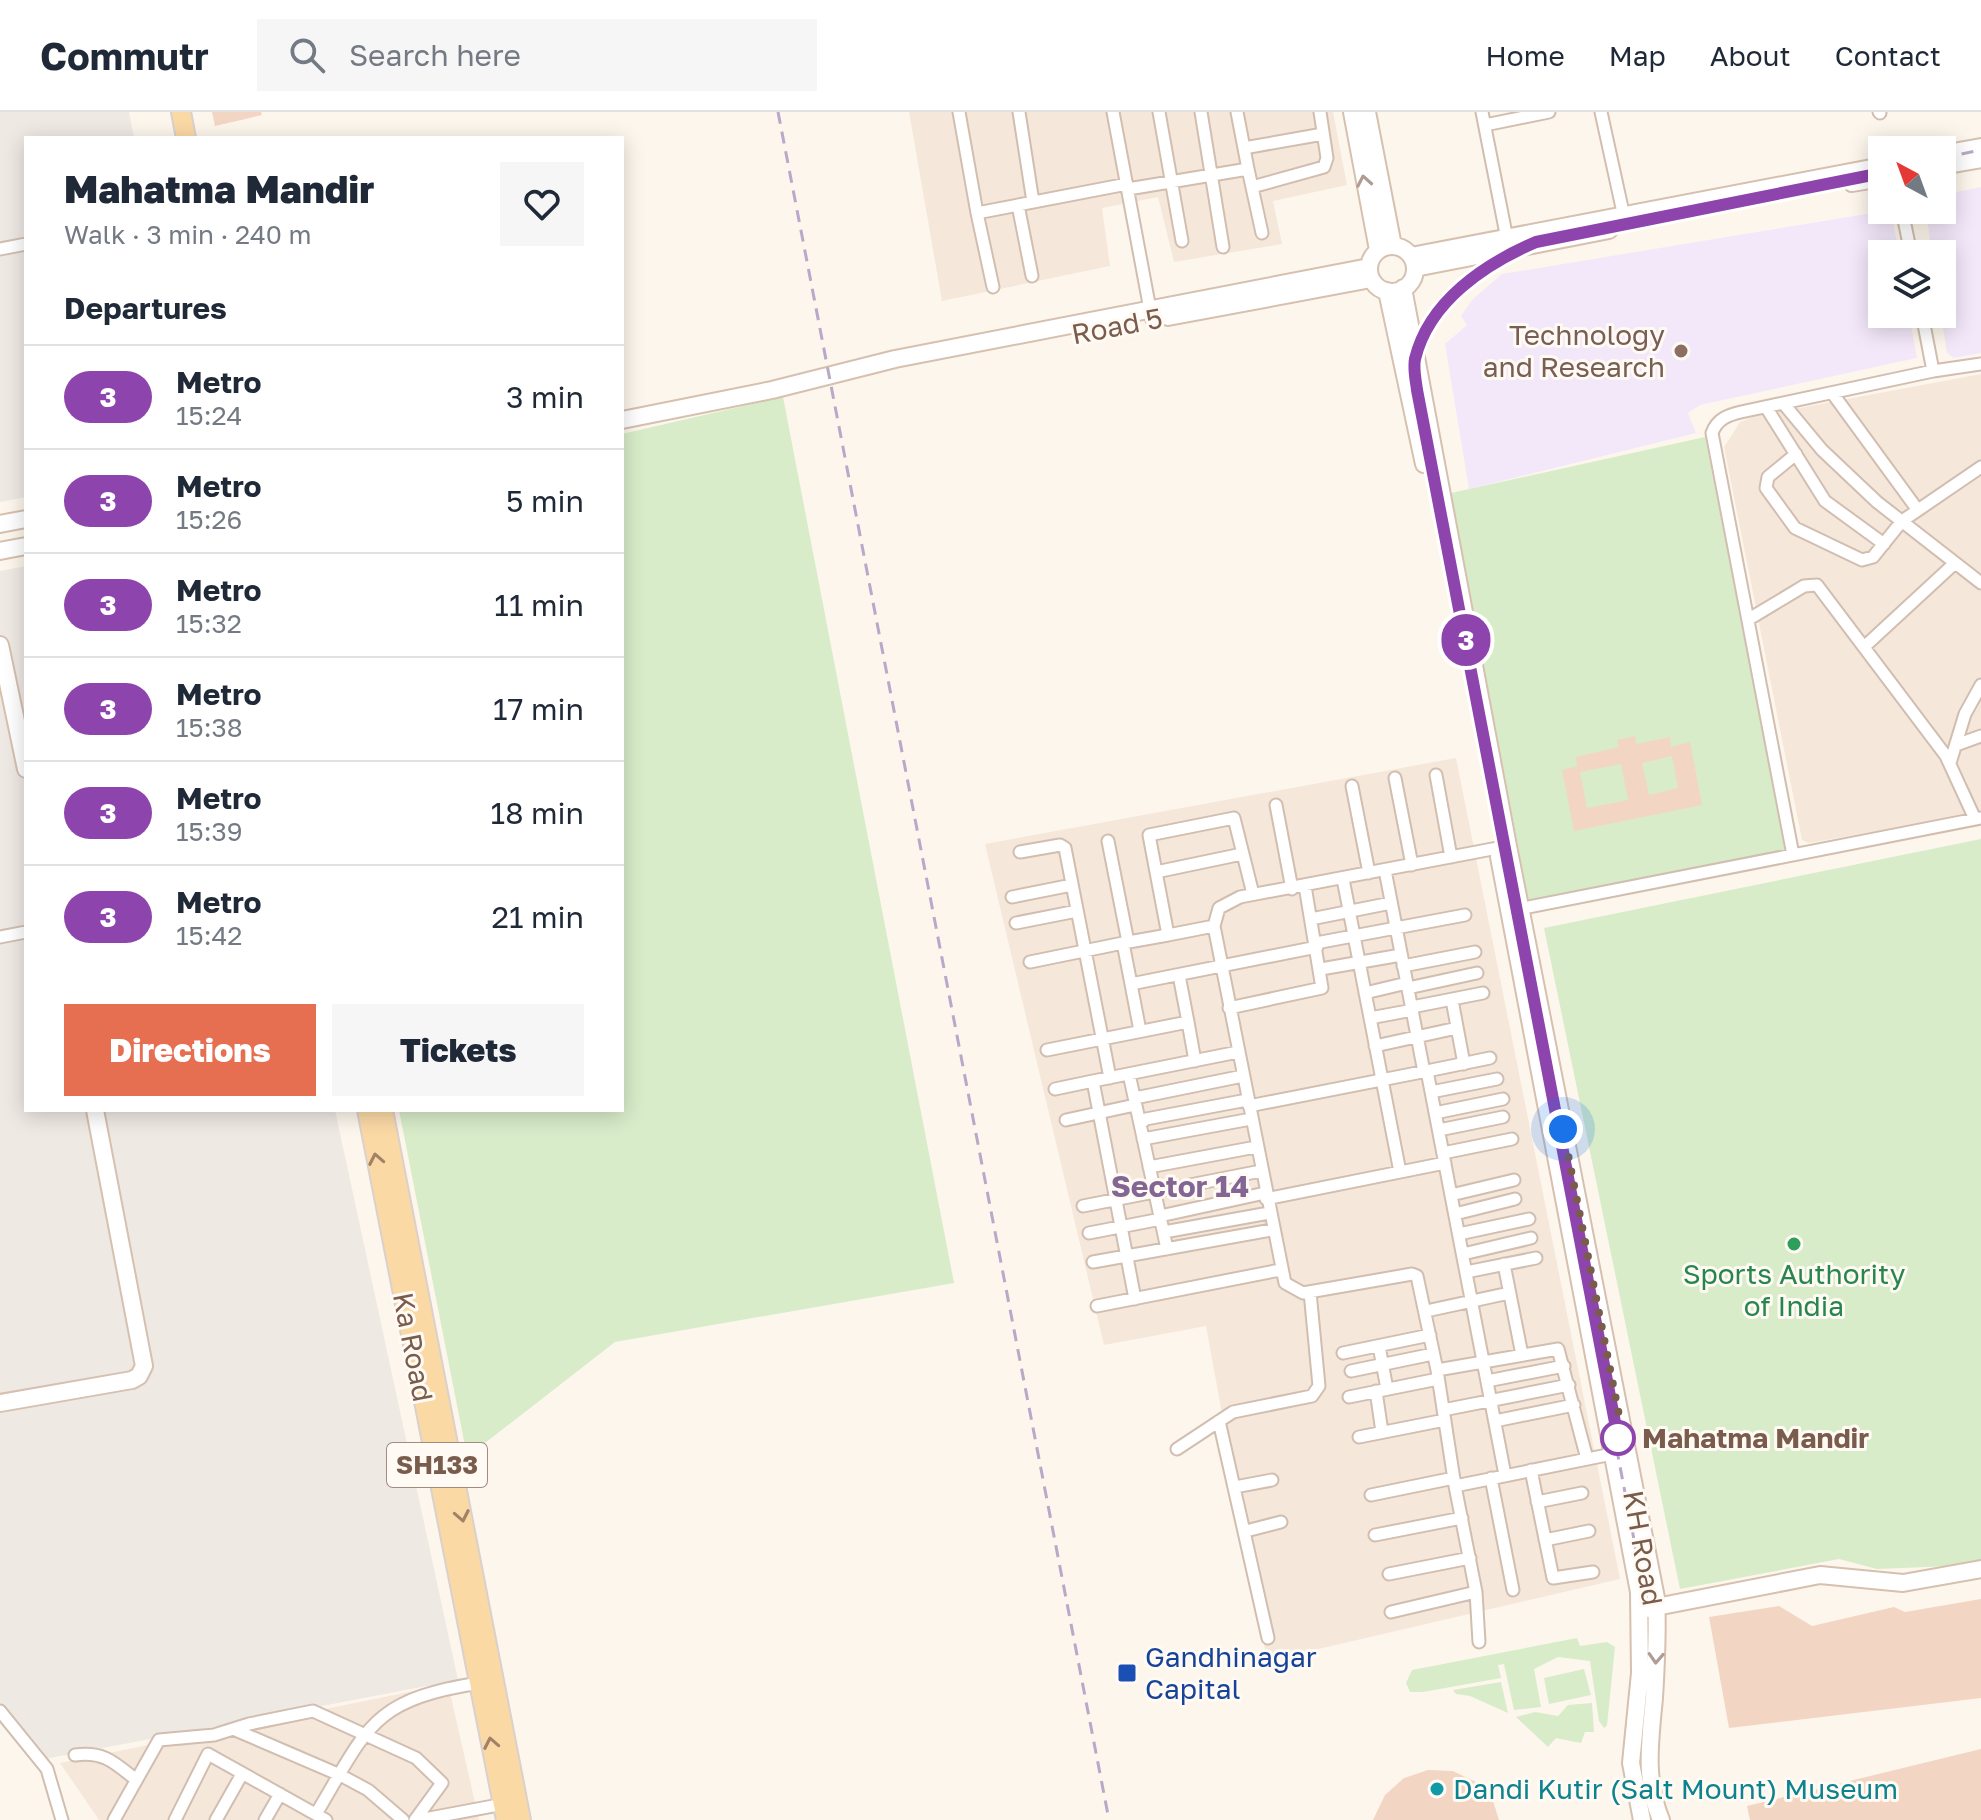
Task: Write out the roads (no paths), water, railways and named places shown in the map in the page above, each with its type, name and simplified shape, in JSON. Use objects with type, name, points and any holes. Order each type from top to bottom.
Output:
[{"type":"main road","points":[[170,112],[175,136]]},
{"type":"main road","points":[[181,112],[186,136]]},
{"type":"main road","name":"Ka Road","points":[[368,1112],[395,1212],[509,1808]]},
{"type":"main road","name":"Ka Road","points":[[383,1112],[395,1212],[479,1683],[509,1808],[521,1820]]},
{"type":"street","points":[[959,112],[993,287]]},
{"type":"street","points":[[1019,112],[1033,202]]},
{"type":"street","points":[[1113,112],[1151,314]]},
{"type":"street","points":[[1159,112],[1182,241]]},
{"type":"street","points":[[1201,112],[1223,247]]},
{"type":"street","points":[[1237,112],[1262,233]]},
{"type":"street","points":[[1252,187],[1321,170],[1327,158],[1320,112]]},
{"type":"street","points":[[1352,112],[1386,248]]},
{"type":"street","points":[[1367,112],[1386,248],[1370,273],[1395,290],[1412,280],[1413,262],[1403,249],[1386,248]]},
{"type":"street","points":[[1507,239],[1484,118],[1549,112]]},
{"type":"street","points":[[1601,112],[1624,217]]},
{"type":"street","points":[[1244,148],[1323,134]]},
{"type":"street","points":[[1956,151],[1981,147]]},
{"type":"street","points":[[1956,163],[1981,159]]},
{"type":"street","points":[[977,213],[1248,169]]},
{"type":"street","points":[[1413,262],[1507,239],[1868,169]]},
{"type":"street","points":[[1413,262],[1868,181]]},
{"type":"street","points":[[1018,205],[1032,276]]},
{"type":"street","points":[[0,249],[24,244]]},
{"type":"street","name":"Road 5","points":[[624,420],[772,390],[862,368],[908,365],[1151,314],[1370,273]]},
{"type":"street","name":"KH Road","points":[[1395,290],[1418,429],[1502,847],[1648,1608],[1656,1662],[1648,1752],[1650,1783],[1661,1820]]},
{"type":"street","points":[[1925,328],[1933,371]]},
{"type":"street","points":[[1793,855],[1712,433],[1720,419],[1766,407],[1933,371],[1981,364]]},
{"type":"street","name":"Road 5","points":[[624,411],[770,383],[795,382]]},
{"type":"street","points":[[1833,394],[1917,509]]},
{"type":"street","points":[[1783,403],[1833,462],[1981,583]]},
{"type":"street","points":[[1766,407],[1825,501],[1884,544]]},
{"type":"street","points":[[1796,454],[1765,481],[1766,488],[1789,522],[1801,532],[1862,560],[1873,557],[1902,521],[1917,509],[1981,467]]},
{"type":"street","points":[[0,524],[24,519]]},
{"type":"street","points":[[0,551],[24,546]]},
{"type":"street","points":[[1864,647],[1955,563]]},
{"type":"street","points":[[1514,910],[1978,819],[1950,763],[1822,591],[1811,583],[1749,619]]},
{"type":"street","points":[[0,645],[24,759]]},
{"type":"street","points":[[1950,763],[1965,714],[1981,685]]},
{"type":"street","points":[[1956,745],[1981,736]]},
{"type":"street","points":[[1436,775],[1451,857]]},
{"type":"street","points":[[1395,778],[1412,865]]},
{"type":"street","points":[[1352,786],[1369,873]]},
{"type":"street","points":[[1276,805],[1292,889]]},
{"type":"street","points":[[1168,935],[1149,835],[1229,817],[1236,823],[1253,894]]},
{"type":"street","points":[[1108,841],[1140,1031]]},
{"type":"street","points":[[1020,852],[1063,846],[1110,1078]]},
{"type":"street","points":[[1479,1642],[1476,1592],[1420,1282],[1412,1274],[1310,1292],[1293,1290],[1285,1283],[1272,1230],[1214,926],[1215,915],[1224,903],[1253,894],[1502,847]]},
{"type":"street","points":[[1156,872],[1242,854]]},
{"type":"street","points":[[1385,870],[1505,1475]]},
{"type":"street","points":[[1343,879],[1400,1172]]},
{"type":"street","points":[[1012,897],[1072,885]]},
{"type":"street","points":[[1229,1008],[1319,990],[1324,985],[1305,886]]},
{"type":"street","points":[[1311,919],[1391,903]]},
{"type":"street","points":[[1016,923],[1077,911]]},
{"type":"street","points":[[1131,984],[1465,915]]},
{"type":"street","points":[[1030,962],[1214,926]]},
{"type":"street","points":[[0,937],[24,932]]},
{"type":"street","points":[[1321,969],[1475,952]]},
{"type":"street","points":[[1365,993],[1477,973]]},
{"type":"street","points":[[1179,975],[1195,1061]]},
{"type":"street","points":[[1370,1018],[1483,993]]},
{"type":"street","points":[[1452,1000],[1464,1064]]},
{"type":"street","points":[[1047,1050],[1188,1022]]},
{"type":"street","points":[[1375,1046],[1457,1028]]},
{"type":"street","points":[[1055,1089],[1238,1052]]},
{"type":"street","points":[[1143,1139],[1249,1108],[1490,1058]]},
{"type":"street","points":[[1129,1074],[1167,1249]]},
{"type":"street","points":[[1066,1120],[1243,1076]]},
{"type":"street","points":[[1431,1092],[1497,1079]]},
{"type":"street","points":[[1093,1081],[1135,1299]]},
{"type":"street","points":[[1435,1113],[1503,1099]]},
{"type":"street","points":[[1140,1124],[1146,1119],[1249,1108]]},
{"type":"street","points":[[0,1403],[132,1380],[139,1376],[144,1366],[95,1112]]},
{"type":"street","points":[[1439,1130],[1503,1117]]},
{"type":"street","points":[[1162,1222],[1266,1196],[1400,1172],[1512,1139]]},
{"type":"street","points":[[1149,1167],[1256,1147]]},
{"type":"street","points":[[1083,1206],[1116,1197],[1261,1171]]},
{"type":"street","points":[[1451,1195],[1514,1180]]},
{"type":"street","points":[[1455,1214],[1515,1199]]},
{"type":"street","points":[[1089,1233],[1120,1226],[1269,1213]]},
{"type":"street","points":[[1459,1234],[1529,1219]]},
{"type":"street","points":[[1093,1262],[1272,1230]]},
{"type":"street","points":[[1463,1254],[1531,1238]]},
{"type":"street","points":[[1466,1272],[1536,1258]]},
{"type":"street","points":[[1504,1264],[1522,1355]]},
{"type":"street","points":[[1097,1306],[1280,1270]]},
{"type":"street","points":[[1177,1449],[1243,1409],[1312,1396],[1317,1392],[1319,1386],[1310,1292]]},
{"type":"street","points":[[1426,1311],[1509,1293]]},
{"type":"street","points":[[1343,1353],[1430,1335]]},
{"type":"street","points":[[1379,1346],[1382,1432]]},
{"type":"street","points":[[1349,1397],[1484,1362],[1558,1349],[1587,1459]]},
{"type":"street","points":[[1351,1371],[1433,1354]]},
{"type":"street","points":[[1487,1381],[1564,1366]]},
{"type":"street","points":[[1359,1437],[1492,1401],[1569,1385]]},
{"type":"street","points":[[1495,1421],[1574,1405]]},
{"type":"street","points":[[1219,1421],[1268,1638]]},
{"type":"street","points":[[1371,1495],[1491,1478],[1620,1452]]},
{"type":"street","points":[[1531,1470],[1553,1578],[1593,1572]]},
{"type":"street","points":[[1491,1478],[1513,1590]]},
{"type":"street","points":[[1235,1487],[1272,1480]]},
{"type":"street","points":[[1537,1502],[1582,1493]]},
{"type":"street","points":[[1375,1535],[1462,1518]]},
{"type":"street","points":[[1246,1531],[1281,1522]]},
{"type":"street","points":[[1545,1540],[1589,1531]]},
{"type":"street","points":[[1389,1574],[1470,1558]]},
{"type":"street","points":[[1648,1608],[1820,1575],[1895,1584],[1981,1569]]},
{"type":"street","points":[[1391,1612],[1476,1592]]},
{"type":"street","name":"KH Road","points":[[1642,1820],[1631,1763],[1648,1608]]},
{"type":"street","points":[[175,1820],[208,1754],[320,1818],[363,1734],[407,1700],[438,1689],[479,1683]]},
{"type":"street","points":[[0,1711],[47,1769],[62,1820]]},
{"type":"street","points":[[114,1820],[159,1740],[214,1735],[313,1711],[416,1758],[442,1783],[417,1820]]},
{"type":"street","points":[[232,1729],[340,1775],[368,1790],[403,1820]]},
{"type":"street","points":[[75,1755],[91,1753],[107,1756],[135,1779]]},
{"type":"street","points":[[216,1820],[242,1774]]},
{"type":"street","points":[[265,1820],[280,1794]]},
{"type":"street","points":[[417,1820],[509,1808]]},
{"type":"railway","points":[[778,112],[1109,1820]]},
{"type":"railway","points":[[1956,155],[1981,150]]},
{"type":"railway","points":[[1645,1597],[1409,364],[1429,321],[1457,284],[1482,263],[1520,243],[1563,230],[1868,173]]},
{"type":"metro line","name":"3","points":[[1618,1438],[1417,390],[1415,362],[1424,338],[1448,300],[1492,263],[1536,242],[1868,176]]},
{"type":"place","name":"Technology and Research","points":[[1681,351]]},
{"type":"place","name":"Sports Authority of India","points":[[1794,1244]]},
{"type":"place","name":"Mahatma Mandir","points":[[1618,1438]]},
{"type":"place","name":"Gandhinagar Capital","points":[[1127,1673]]},
{"type":"place","name":"Dandi Kutir (Salt Mount) Museum","points":[[1437,1789]]},
{"type":"district","name":"Sector 14","points":[[1180,1187]]}]
